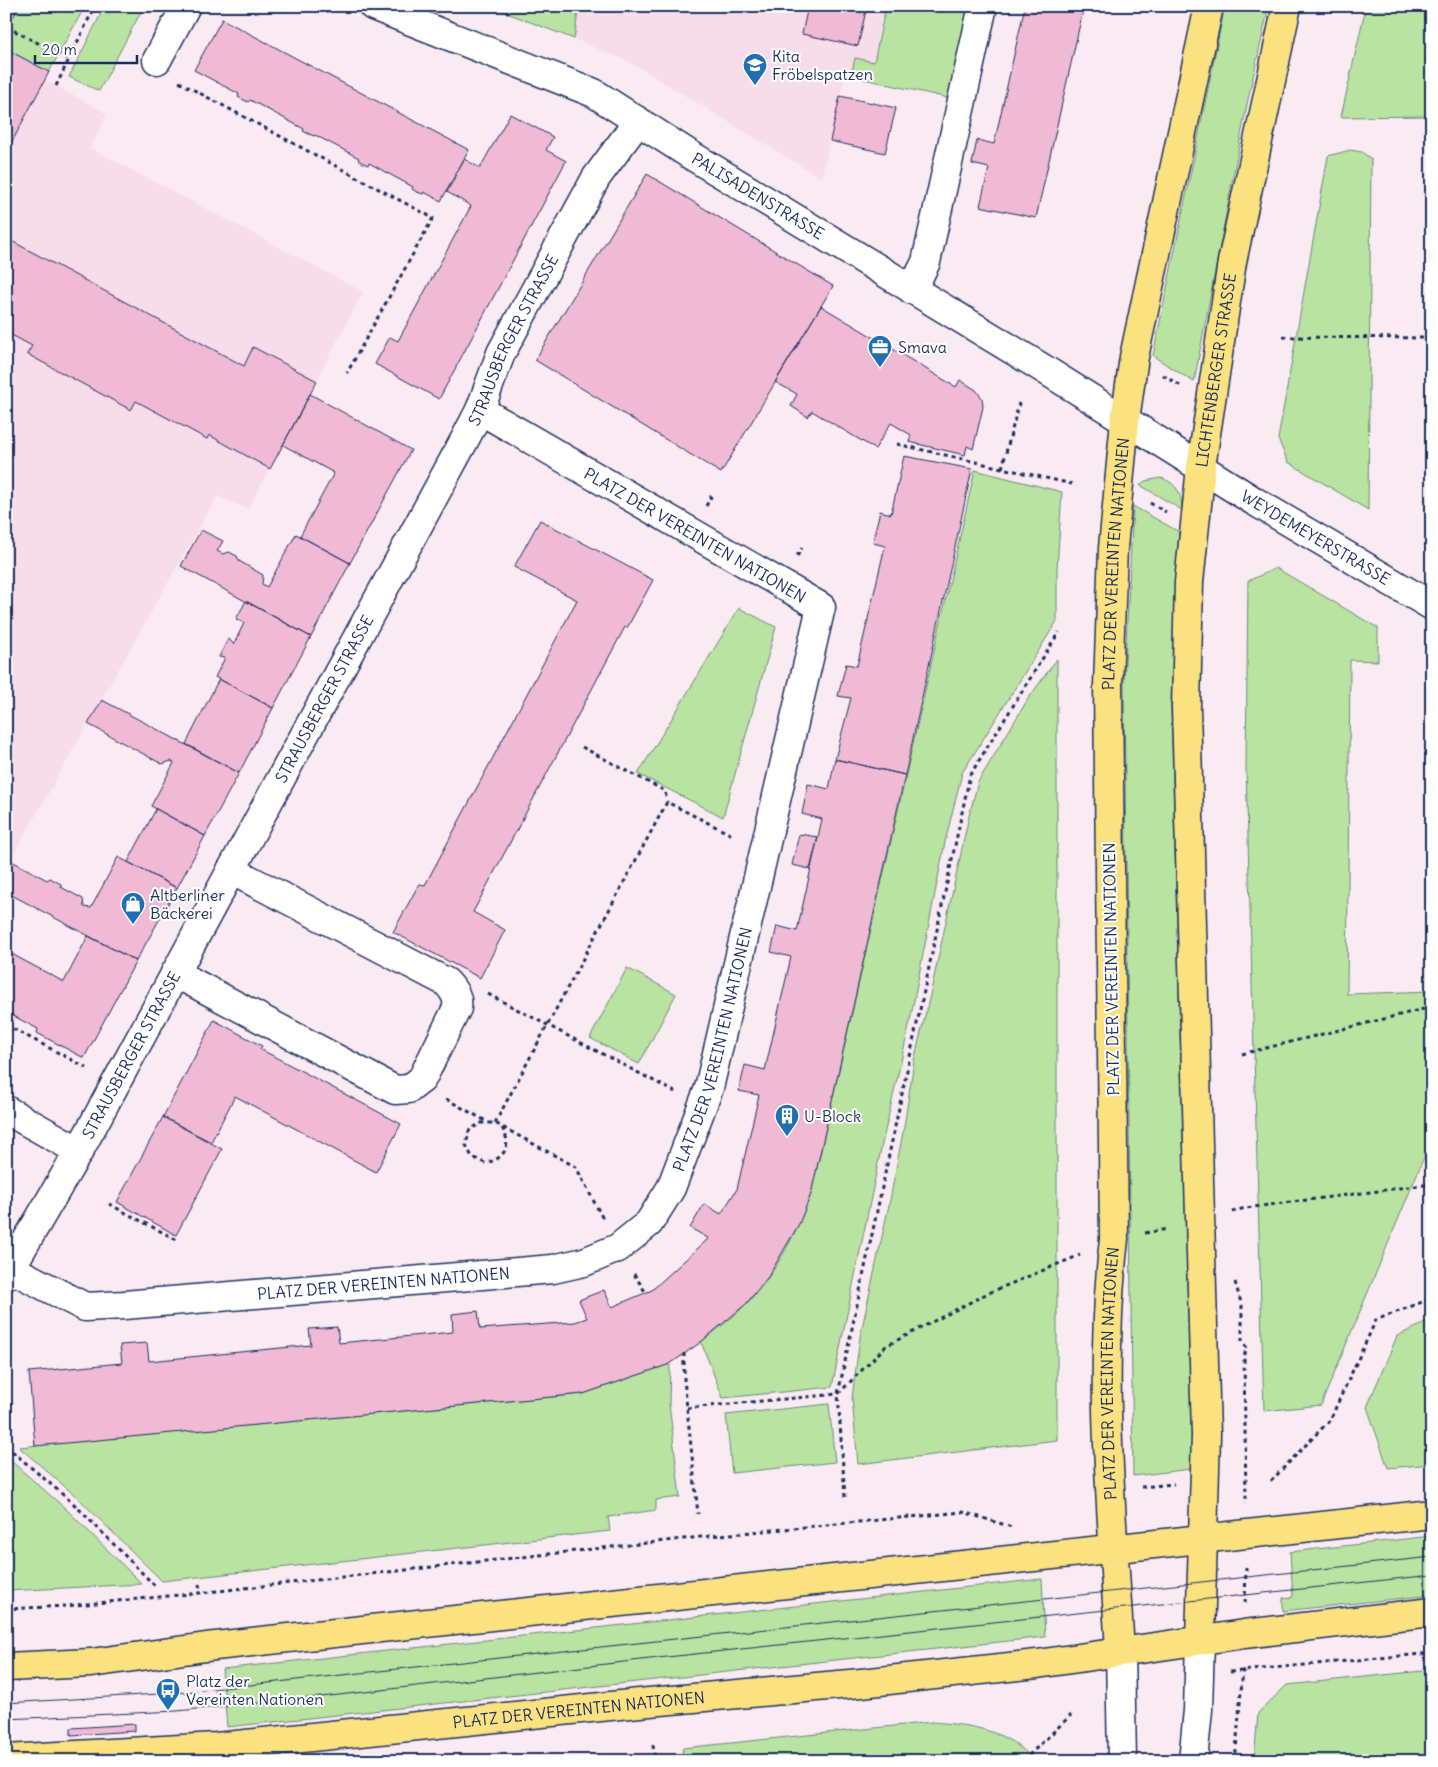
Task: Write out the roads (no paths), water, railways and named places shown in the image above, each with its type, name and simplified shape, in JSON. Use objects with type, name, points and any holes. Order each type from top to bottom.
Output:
[{"type":"main road","points":[[1125,420],[1145,304],[1209,6]]},
{"type":"main road","name":"LICHTENBERGER STRASSE","points":[[1201,467],[1232,262],[1287,6]]},
{"type":"main road","name":"PLATZ DER VEREINTEN NATIONEN","points":[[1120,1651],[1108,1490],[1107,1297],[1114,1239],[1108,685],[1114,548],[1125,420]]},
{"type":"main road","points":[[1200,1640],[1206,1444],[1186,707],[1190,582],[1201,467]]},
{"type":"main road","points":[[6,1666],[91,1663],[206,1647],[1432,1514]]},
{"type":"main road","name":"PLATZ DER VEREINTEN NATIONEN","points":[[6,1759],[100,1758],[649,1702],[851,1684],[1037,1664],[1244,1634],[1432,1612]]},
{"type":"street","points":[[157,60],[186,6]]},
{"type":"street","name":"PALISADENSTRASSE","points":[[374,6],[584,88],[688,154],[1125,420]]},
{"type":"street","points":[[912,290],[926,262],[983,6]]},
{"type":"street","name":"STRAUSBERGER STRASSE","points":[[8,1272],[79,1151],[480,410],[501,354],[596,178],[638,121]]},
{"type":"street","name":"PLATZ DER VEREINTEN NATIONEN","points":[[8,1272],[85,1306],[124,1306],[553,1269],[584,1262],[618,1248],[649,1223],[671,1188],[709,1088],[821,607],[480,410]]},
{"type":"street","name":"LICHTENBERGER STRASSE","points":[[1125,420],[1201,467]]},
{"type":"street","name":"WEYDEMEYERSTRASSE","points":[[1201,467],[1393,585],[1432,606]]},
{"type":"street","points":[[175,973],[395,1090],[404,1091],[418,1084],[457,1008],[457,997],[451,987],[446,982],[231,870]]},
{"type":"street","points":[[6,1110],[79,1151]]},
{"type":"street","points":[[1193,1761],[1198,1710],[1200,1640]]},
{"type":"street","name":"PLATZ DER VEREINTEN NATIONEN","points":[[1120,1651],[1122,1761]]},
{"type":"tram line","points":[[6,1703],[176,1693],[1432,1557]]},
{"type":"tram line","points":[[6,1719],[177,1711],[330,1696],[658,1658],[1432,1575]]},
{"type":"place","name":"Kita Fröbelspatzen","points":[[755,86]]},
{"type":"place","name":"Smava","points":[[880,368]]},
{"type":"place","name":"Altberliner Bäckerei","points":[[133,925]]},
{"type":"place","name":"U-Block","points":[[787,1137]]},
{"type":"place","name":"Platz der Vereinten Nationen","points":[[168,1711]]}]
